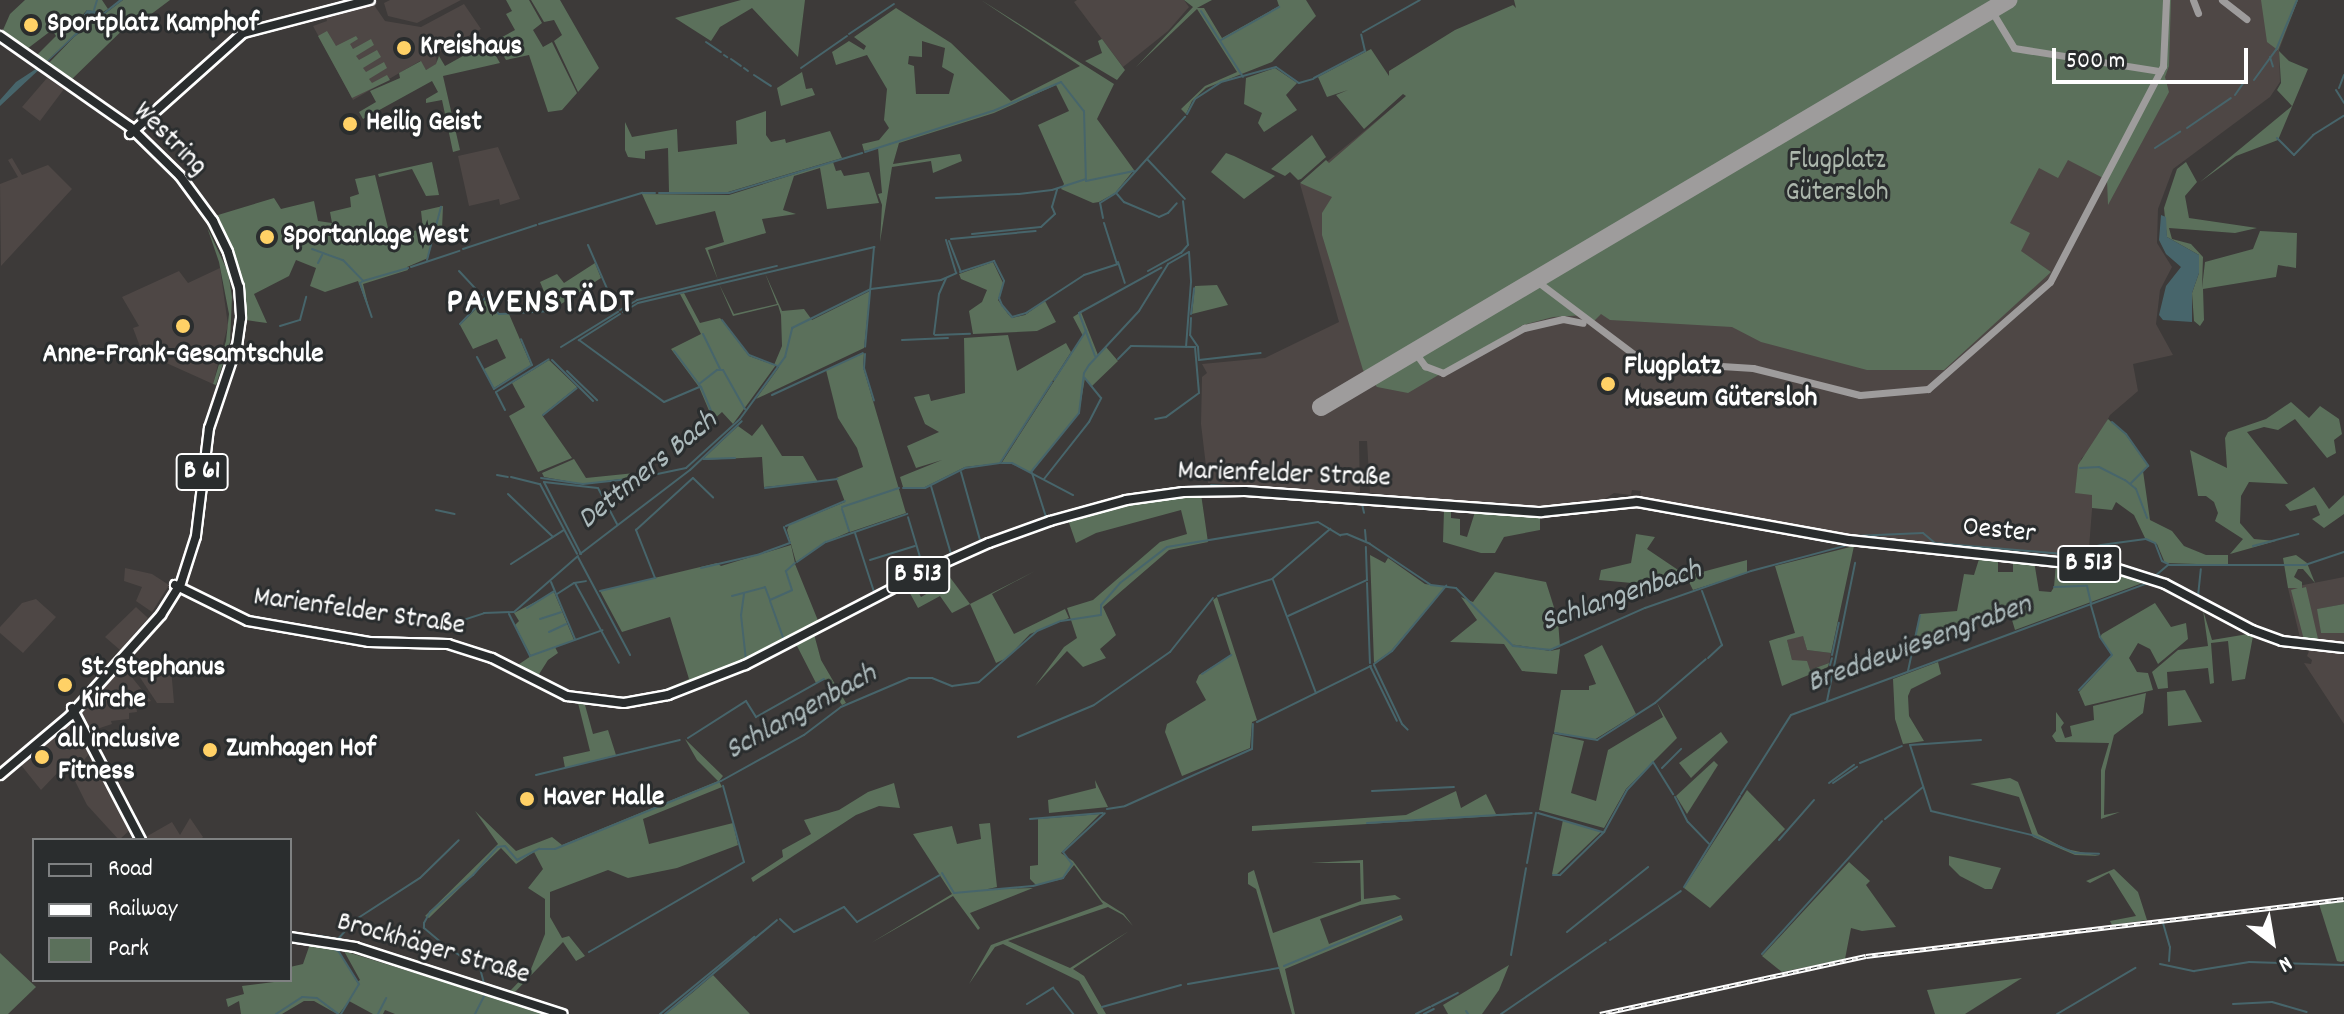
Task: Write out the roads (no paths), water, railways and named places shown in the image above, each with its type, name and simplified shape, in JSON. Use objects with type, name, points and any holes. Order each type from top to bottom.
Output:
[{"type":"main road","points":[[130,131],[232,40],[249,30],[370,0]]},
{"type":"main road","name":"Westring","points":[[0,38],[130,131],[174,170],[213,222],[237,280],[238,324],[231,363],[209,428],[196,536],[178,584]]},
{"type":"main road","name":"Marienfelder Straße","points":[[178,584],[220,610],[248,621],[369,642],[448,644],[492,658],[567,696],[624,703],[679,691],[745,665],[926,571],[989,543],[1050,521],[1126,500],[1183,492],[1245,491],[1541,512],[1637,502]]},
{"type":"main road","name":"Oester","points":[[1637,502],[1852,540],[2115,568],[2165,584],[2252,630],[2282,641],[2344,648]]},
{"type":"main road","name":"B 61","points":[[0,773],[71,711],[161,615],[178,584]]},
{"type":"main road","points":[[71,711],[139,836]]},
{"type":"main road","name":"Brockhäger Straße","points":[[292,937],[355,947],[562,1014]]},
{"type":"water","points":[[123,0],[74,37],[0,106],[0,100],[16,82],[45,63],[93,16],[79,22],[87,10],[104,12]]},
{"type":"water","points":[[2161,215],[2166,217],[2167,237],[2199,255],[2199,273],[2192,293],[2192,322],[2163,320],[2159,315],[2166,286],[2181,267],[2166,254],[2159,240]]},
{"type":"waterway","points":[[94,10],[97,0]]},
{"type":"waterway","name":"Dettmers Bach","points":[[1363,32],[1420,0]]},
{"type":"waterway","points":[[2254,80],[2276,50],[2297,0]]},
{"type":"waterway","points":[[849,34],[894,4]]},
{"type":"waterway","points":[[1221,40],[1279,7]]},
{"type":"waterway","points":[[1201,11],[1243,77]]},
{"type":"waterway","name":"Dettmers Bach","points":[[1314,78],[1365,51],[1361,34]]},
{"type":"waterway","points":[[801,68],[847,36]]},
{"type":"waterway","points":[[706,42],[721,52]]},
{"type":"waterway","points":[[2270,57],[2273,67]]},
{"type":"waterway","points":[[731,59],[741,66]]},
{"type":"waterway","name":"Dettmers Bach","points":[[1187,114],[1195,99],[1221,82],[1276,67],[1299,83],[1313,79]]},
{"type":"waterway","points":[[744,68],[748,71]]},
{"type":"waterway","points":[[754,75],[771,86]]},
{"type":"waterway","points":[[2339,88],[2344,75]]},
{"type":"waterway","points":[[2235,95],[2246,79]]},
{"type":"waterway","points":[[865,152],[993,111],[1061,82],[1084,111],[1086,181],[1134,171]]},
{"type":"waterway","points":[[2336,90],[2344,103]]},
{"type":"waterway","points":[[2187,128],[2231,98]]},
{"type":"waterway","points":[[2277,138],[2294,155],[2313,135],[2344,116]]},
{"type":"waterway","name":"Dettmers Bach","points":[[1103,218],[1100,203],[1116,193],[1185,117]]},
{"type":"waterway","points":[[2155,148],[2180,132]]},
{"type":"waterway","points":[[659,193],[729,193],[862,153]]},
{"type":"waterway","points":[[1147,159],[1185,199]]},
{"type":"waterway","points":[[936,198],[1052,190],[1085,179]]},
{"type":"waterway","points":[[972,234],[1041,227],[1055,214],[1052,207],[1057,189]]},
{"type":"waterway","points":[[539,224],[642,193],[655,193]]},
{"type":"waterway","points":[[1117,194],[1124,202],[1159,217],[1177,203]]},
{"type":"waterway","points":[[1148,271],[1181,253],[1188,245],[1183,201]]},
{"type":"waterway","points":[[427,260],[441,207]]},
{"type":"waterway","name":"Dettmers Bach","points":[[960,272],[994,261],[1004,281],[999,298],[1002,305],[1012,317],[1026,313],[1084,275],[1117,264],[1104,223]]},
{"type":"waterway","points":[[463,249],[536,225]]},
{"type":"waterway","points":[[951,239],[1036,231]]},
{"type":"waterway","points":[[946,240],[956,273]]},
{"type":"waterway","points":[[949,241],[961,272]]},
{"type":"waterway","points":[[588,245],[616,309]]},
{"type":"waterway","points":[[623,312],[638,303],[874,247],[865,347]]},
{"type":"waterway","points":[[312,249],[343,260],[363,281],[408,268]]},
{"type":"waterway","points":[[411,267],[459,251]]},
{"type":"waterway","points":[[1031,472],[1079,413],[1084,373],[1089,365],[1139,311],[1168,264],[1189,252],[1191,282],[1186,347]]},
{"type":"waterway","points":[[318,263],[322,255]]},
{"type":"waterway","points":[[1118,262],[1125,283]]},
{"type":"waterway","points":[[620,310],[637,300],[777,266]]},
{"type":"waterway","points":[[1095,356],[1079,313],[1161,268]]},
{"type":"waterway","points":[[459,271],[481,295]]},
{"type":"waterway","name":"Dettmers Bach","points":[[643,477],[686,468],[740,419],[785,357],[792,328],[871,289],[941,280],[957,273]]},
{"type":"waterway","points":[[934,334],[939,294],[946,278]]},
{"type":"waterway","points":[[363,281],[360,283],[372,317]]},
{"type":"waterway","points":[[1191,314],[1194,288]]},
{"type":"waterway","points":[[280,326],[300,320],[306,297]]},
{"type":"waterway","points":[[460,324],[485,298],[499,314],[552,311]]},
{"type":"waterway","points":[[561,347],[618,312]]},
{"type":"waterway","points":[[620,314],[579,340],[664,402],[700,387]]},
{"type":"waterway","points":[[1191,318],[1190,335],[1198,347],[1199,360],[1261,353]]},
{"type":"waterway","points":[[722,320],[749,355],[778,366]]},
{"type":"waterway","points":[[1054,380],[1086,331]]},
{"type":"waterway","points":[[703,334],[720,369]]},
{"type":"waterway","points":[[935,335],[970,334]]},
{"type":"waterway","points":[[902,340],[948,338]]},
{"type":"waterway","points":[[477,357],[494,389],[532,365],[521,339]]},
{"type":"waterway","points":[[1118,359],[1131,346],[1195,347],[1199,393],[1166,417],[1155,419]]},
{"type":"waterway","points":[[674,351],[701,387],[714,418]]},
{"type":"waterway","points":[[772,395],[863,353]]},
{"type":"waterway","points":[[865,354],[864,368],[874,401]]},
{"type":"waterway","points":[[505,410],[496,392],[549,359]]},
{"type":"waterway","points":[[552,360],[593,401]]},
{"type":"waterway","points":[[699,384],[717,370],[723,370],[745,409]]},
{"type":"waterway","points":[[567,371],[597,400]]},
{"type":"waterway","points":[[1044,479],[1089,422],[1101,398],[1085,378]]},
{"type":"waterway","points":[[903,488],[925,488],[965,468],[1000,463],[1052,382]]},
{"type":"waterway","points":[[543,415],[577,388]]},
{"type":"waterway","name":"Dettmers Bach","points":[[580,554],[690,470],[742,421]]},
{"type":"waterway","points":[[2112,422],[2126,434],[2148,466],[2131,483]]},
{"type":"waterway","points":[[704,459],[735,458]]},
{"type":"waterway","points":[[1002,463],[1012,463],[1073,495]]},
{"type":"waterway","points":[[2080,468],[2099,467],[2125,480],[2136,489],[2147,518]]},
{"type":"waterway","points":[[961,472],[980,540]]},
{"type":"waterway","points":[[1032,473],[1046,517]]},
{"type":"waterway","points":[[497,475],[508,477]]},
{"type":"waterway","points":[[511,477],[540,484],[577,554]]},
{"type":"waterway","points":[[541,478],[583,484],[638,478]]},
{"type":"waterway","points":[[600,591],[655,578],[636,530],[693,478],[713,497]]},
{"type":"waterway","points":[[765,488],[837,479]]},
{"type":"waterway","points":[[581,554],[544,482],[598,488],[617,524]]},
{"type":"waterway","points":[[1211,485],[1357,494]]},
{"type":"waterway","points":[[931,486],[951,554]]},
{"type":"waterway","points":[[1138,494],[1200,486]]},
{"type":"waterway","points":[[842,507],[899,488]]},
{"type":"waterway","points":[[508,494],[553,537]]},
{"type":"waterway","points":[[1374,495],[1392,497]]},
{"type":"waterway","points":[[1079,508],[1112,500]]},
{"type":"waterway","points":[[786,526],[845,501]]},
{"type":"waterway","points":[[1362,504],[1364,513]]},
{"type":"waterway","points":[[842,509],[849,531]]},
{"type":"waterway","points":[[436,510],[455,514]]},
{"type":"waterway","points":[[1059,514],[1073,510]]},
{"type":"waterway","points":[[797,562],[826,542],[907,514]]},
{"type":"waterway","points":[[867,597],[923,567],[908,517]]},
{"type":"waterway","name":"Schlangenbach","points":[[485,987],[480,968],[449,949],[424,928],[424,923],[430,912],[473,875],[497,847],[505,846],[517,860],[539,849],[555,849],[721,781],[804,735],[841,707],[909,678],[932,678],[952,686],[979,682],[1037,631],[1061,621],[1101,615],[1101,605],[1120,583],[1167,547],[1318,522],[1340,535],[1347,534],[1370,544],[1431,585],[1456,588],[1513,646],[1550,650],[1645,608],[1751,571],[1848,545]]},
{"type":"waterway","points":[[701,568],[757,555],[790,543],[784,527]]},
{"type":"waterway","points":[[1218,596],[1272,579],[1330,529]]},
{"type":"waterway","points":[[511,564],[564,530]]},
{"type":"waterway","points":[[1365,530],[1366,541]]},
{"type":"waterway","points":[[855,533],[874,592]]},
{"type":"waterway","name":"Schlangenbach","points":[[1854,536],[1923,533],[1935,543],[2064,554]]},
{"type":"waterway","points":[[2253,546],[2298,534]]},
{"type":"waterway","name":"Schlangenbach","points":[[2069,554],[2101,545],[2146,539],[2155,543],[2162,561],[2168,564]]},
{"type":"waterway","points":[[870,560],[915,546]]},
{"type":"waterway","points":[[1288,616],[1367,580],[1366,547]]},
{"type":"waterway","points":[[932,564],[963,550]]},
{"type":"waterway","points":[[2169,565],[2305,565],[2344,552]]},
{"type":"waterway","name":"Dettmers Bach","points":[[454,623],[484,613],[514,612],[578,556]]},
{"type":"waterway","points":[[578,557],[630,655]]},
{"type":"waterway","points":[[732,596],[765,587],[770,600],[792,590],[786,571],[795,563]]},
{"type":"waterway","points":[[1827,701],[1855,563]]},
{"type":"waterway","name":"Breddewiesengraben","points":[[2155,576],[2168,565]]},
{"type":"waterway","points":[[2198,596],[2201,569]]},
{"type":"waterway","points":[[1273,580],[1316,693]]},
{"type":"waterway","points":[[557,594],[574,583],[586,581]]},
{"type":"waterway","points":[[551,582],[575,639]]},
{"type":"waterway","points":[[575,583],[619,663]]},
{"type":"waterway","points":[[1367,583],[1370,663]]},
{"type":"waterway","name":"Breddewiesengraben","points":[[1741,794],[1791,715],[2148,583]]},
{"type":"waterway","points":[[1374,664],[1392,651],[1446,586]]},
{"type":"waterway","points":[[2054,587],[2087,586],[2091,604]]},
{"type":"waterway","points":[[1702,591],[1722,645],[1708,658]]},
{"type":"waterway","points":[[527,608],[553,592]]},
{"type":"waterway","points":[[744,594],[741,615],[746,660]]},
{"type":"waterway","points":[[1018,737],[1094,705],[1170,652],[1213,598]]},
{"type":"waterway","points":[[770,601],[784,640]]},
{"type":"waterway","points":[[2079,690],[2112,655],[2100,637],[2091,605]]},
{"type":"waterway","points":[[540,619],[561,612]]},
{"type":"waterway","points":[[509,614],[530,656],[603,630]]},
{"type":"waterway","points":[[1908,671],[1920,615]]},
{"type":"waterway","points":[[1832,655],[1839,623]]},
{"type":"waterway","points":[[549,632],[566,624]]},
{"type":"waterway","points":[[794,644],[809,636]]},
{"type":"waterway","points":[[1202,674],[1231,655]]},
{"type":"waterway","points":[[1830,665],[1832,658]]},
{"type":"waterway","points":[[1555,733],[1597,740],[1655,703],[1706,659]]},
{"type":"waterway","points":[[1374,665],[1402,724],[1408,730]]},
{"type":"waterway","points":[[1370,666],[1397,721]]},
{"type":"waterway","points":[[1257,722],[1371,666]]},
{"type":"waterway","points":[[688,738],[746,701],[756,717],[824,679]]},
{"type":"waterway","points":[[1107,809],[1125,806],[1252,749],[1253,724]]},
{"type":"waterway","points":[[536,775],[680,740]]},
{"type":"waterway","points":[[1981,740],[1910,745],[1931,811],[2032,835],[2075,853],[2099,854]]},
{"type":"waterway","points":[[1860,763],[1902,746]]},
{"type":"waterway","points":[[1662,768],[1681,749]]},
{"type":"waterway","points":[[1553,875],[1560,875],[1604,832],[1627,790],[1653,762],[1673,794]]},
{"type":"waterway","points":[[1829,783],[1854,765]]},
{"type":"waterway","points":[[1833,783],[1857,767]]},
{"type":"waterway","points":[[589,952],[744,862],[723,786]]},
{"type":"waterway","points":[[1372,791],[1454,787]]},
{"type":"waterway","points":[[1885,819],[1923,787]]},
{"type":"waterway","name":"Breddewiesengraben","points":[[1684,887],[1740,796]]},
{"type":"waterway","points":[[1675,797],[1688,822],[1709,844]]},
{"type":"waterway","points":[[1779,840],[1814,800]]},
{"type":"waterway","points":[[1030,819],[1103,813]]},
{"type":"waterway","points":[[942,873],[954,893],[1033,886],[1063,878],[1072,864],[1063,852],[1105,813]]},
{"type":"waterway","points":[[1367,823],[1532,813]]},
{"type":"waterway","points":[[1527,863],[1536,813]]},
{"type":"waterway","points":[[1538,813],[1602,832]]},
{"type":"waterway","points":[[1762,954],[1882,821]]},
{"type":"waterway","points":[[315,935],[338,939],[355,920],[420,878],[459,840]]},
{"type":"waterway","points":[[1567,932],[1648,867]]},
{"type":"waterway","points":[[1511,955],[1526,868]]},
{"type":"waterway","points":[[780,919],[794,932],[844,907],[857,922],[940,875]]},
{"type":"waterway","name":"Breddewiesengraben","points":[[1610,940],[1681,891]]},
{"type":"waterway","points":[[1284,966],[1400,918]]},
{"type":"waterway","points":[[665,1014],[777,920]]},
{"type":"waterway","points":[[2163,923],[2170,947],[2169,961]]},
{"type":"waterway","points":[[660,1014],[754,937]]},
{"type":"waterway","name":"Breddewiesengraben","points":[[1501,1014],[1606,942]]},
{"type":"waterway","points":[[332,948],[339,952],[359,984],[341,1014]]},
{"type":"waterway","points":[[389,954],[411,960]]},
{"type":"waterway","points":[[2160,964],[2194,971],[2249,962],[2344,965]]},
{"type":"waterway","points":[[1188,984],[1279,968]]},
{"type":"waterway","points":[[2057,1014],[2135,968]]},
{"type":"waterway","points":[[1102,1007],[1181,985]]},
{"type":"waterway","points":[[1027,1004],[1053,988],[1073,1014]]},
{"type":"waterway","points":[[1432,1006],[1458,993]]},
{"type":"waterway","name":"Schlangenbach","points":[[475,1014],[485,994]]},
{"type":"waterway","points":[[276,1014],[302,997],[317,998],[338,1014]]},
{"type":"waterway","points":[[378,1014],[386,998]]},
{"type":"waterway","points":[[2233,1004],[2272,1002],[2307,1012]]},
{"type":"waterway","points":[[1416,1014],[1430,1007]]},
{"type":"waterway","points":[[1424,1014],[1434,1009]]},
{"type":"railway","points":[[1600,1014],[1866,956],[2344,899]]},
{"type":"place","name":"Sportplatz Kamphof","points":[[31,25]]},
{"type":"place","name":"Kreishaus","points":[[404,48]]},
{"type":"place","name":"Heilig Geist","points":[[350,124]]},
{"type":"place","name":"Sportanlage West","points":[[267,237]]},
{"type":"place","name":"Anne-Frank-Gesamtschule","points":[[183,326]]},
{"type":"place","name":"Flugplatz Museum Gütersloh","points":[[1608,384]]},
{"type":"place","name":"St. Stephanus Kirche","points":[[65,685]]},
{"type":"place","name":"Zumhagen Hof","points":[[210,750]]},
{"type":"place","name":"all inclusive Fitness","points":[[42,757]]},
{"type":"place","name":"Haver Halle","points":[[527,799]]},
{"type":"district","name":"PAVENSTÄDT","points":[[541,305]]},
{"type":"park label","name":"Flugplatz Gütersloh","points":[[1837,178]]}]
